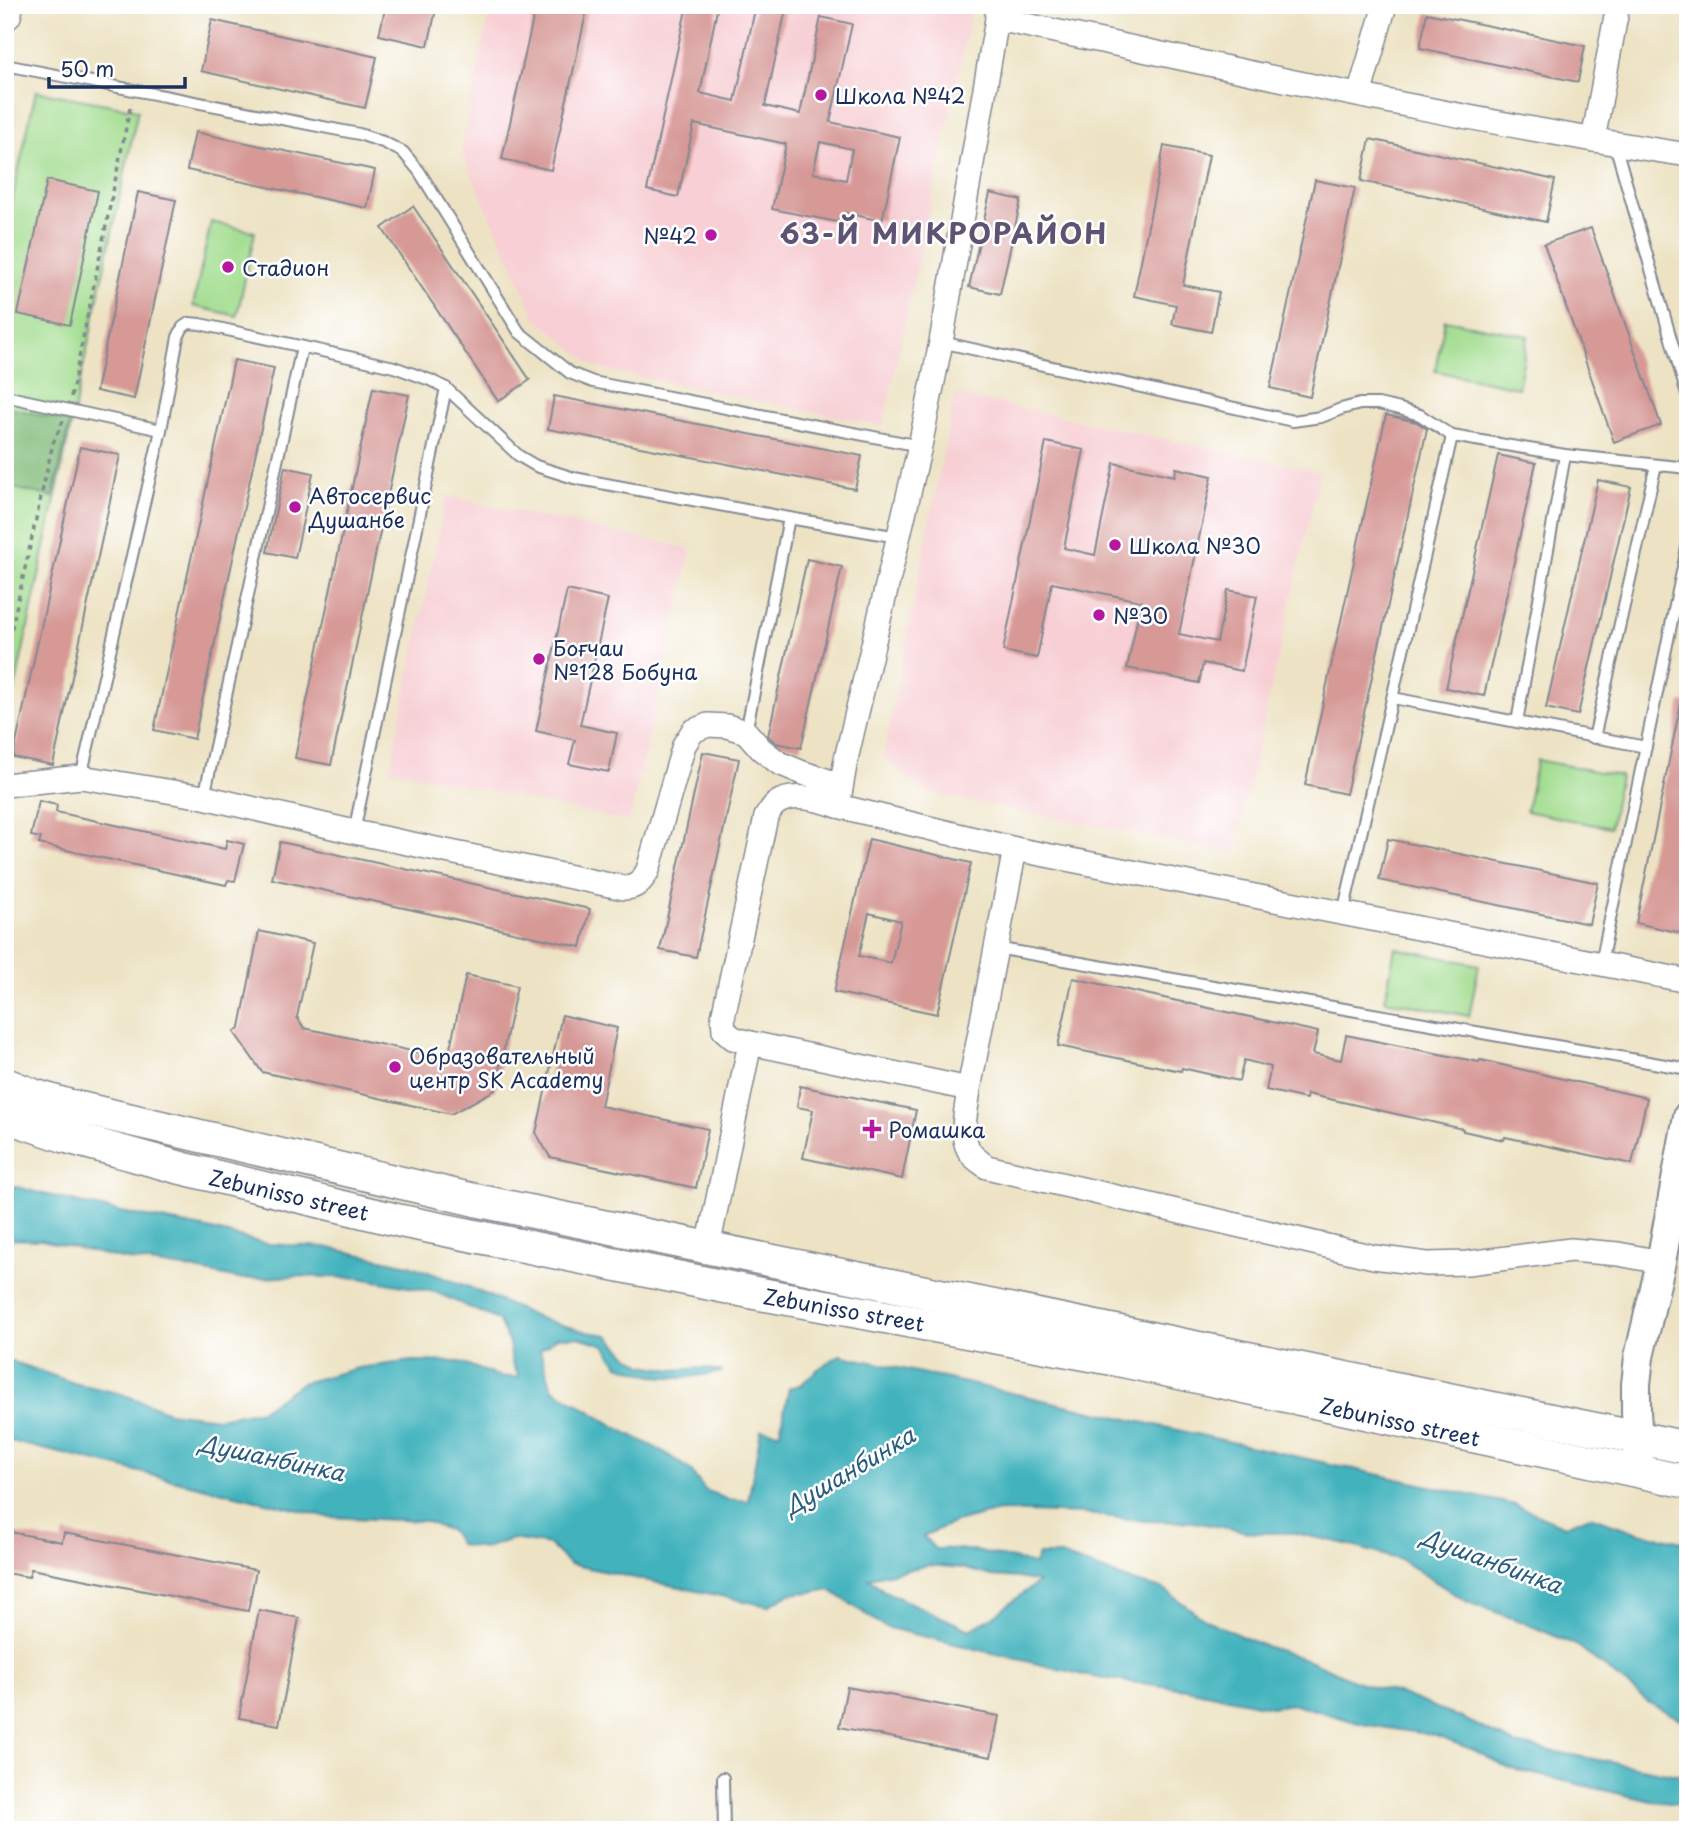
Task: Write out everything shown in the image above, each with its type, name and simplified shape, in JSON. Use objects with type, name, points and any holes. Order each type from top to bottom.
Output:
[{"type":"main road","points":[[5,14],[7,5]]},
{"type":"main road","points":[[5,1084],[33,1096],[67,1105],[462,1197],[1688,1448]]},
{"type":"main road","name":"Zebunisso street","points":[[5,1116],[64,1136],[181,1168],[401,1221],[755,1293],[1118,1360],[1688,1482]]},
{"type":"street","points":[[1359,95],[1385,5]]},
{"type":"street","points":[[1604,142],[1618,5]]},
{"type":"street","points":[[840,796],[846,759],[942,342],[997,12],[1359,95],[1604,142],[1688,155]]},
{"type":"street","points":[[5,785],[81,777],[204,797],[354,832],[632,888],[643,880],[648,870],[684,745],[693,731],[708,725],[727,726],[746,732],[761,749],[779,763],[803,773],[840,796],[1016,849],[1688,981]]},
{"type":"street","points":[[840,796],[822,800],[791,798],[775,804],[766,817],[723,1017],[724,1030],[728,1035],[750,1043],[969,1089]]},
{"type":"street","points":[[1016,849],[969,1089],[965,1123],[965,1142],[973,1156],[987,1167],[1374,1257],[1427,1264],[1468,1263],[1570,1250],[1618,1254],[1661,1262]]},
{"type":"street","points":[[708,1247],[750,1043]]},
{"type":"street","points":[[1639,1472],[1636,1384],[1639,1357],[1674,1218],[1688,1116]]},
{"type":"lane","points":[[5,65],[359,134],[383,142],[403,152],[419,171],[519,332],[570,373],[593,382],[920,446]]},
{"type":"lane","points":[[1604,142],[1688,398]]},
{"type":"lane","points":[[81,777],[161,430],[178,337],[188,323],[394,366],[446,388],[519,456],[536,466],[574,478],[898,537]]},
{"type":"lane","points":[[942,342],[1293,421],[1321,417],[1360,404],[1378,404],[1420,415],[1452,436],[1565,455],[1688,468]]},
{"type":"lane","points":[[204,797],[302,347]]},
{"type":"lane","points":[[354,832],[446,388]]},
{"type":"lane","points":[[5,396],[161,430]]},
{"type":"lane","points":[[1343,913],[1452,436]]},
{"type":"lane","points":[[1517,723],[1565,455]]},
{"type":"lane","points":[[1594,738],[1656,465]]},
{"type":"lane","points":[[746,732],[789,518]]},
{"type":"lane","points":[[1601,963],[1688,543]]},
{"type":"lane","points":[[1392,698],[1646,747]]},
{"type":"lane","points":[[996,948],[1688,1069]]},
{"type":"lane","points":[[723,1778],[724,1830]]},
{"type":"path","points":[[5,658],[53,443],[68,410],[134,90]]},
{"type":"shaded area","name":"№42","points":[[491,5],[973,5],[883,426],[596,368],[536,318],[461,151]]},
{"type":"shaded area","name":"№30","points":[[955,394],[1320,472],[1234,853],[928,793],[883,757]]},
{"type":"shaded area","name":"Боғчаи №128 Бобуна","points":[[446,496],[691,549],[629,822],[390,769]]},
{"type":"green space","points":[[36,91],[138,110],[5,735],[5,231]]},
{"type":"green space","points":[[211,222],[255,232],[237,316],[193,306]]},
{"type":"green space","points":[[1445,320],[1528,336],[1518,388],[1435,371]]},
{"type":"green space","points":[[5,407],[70,422],[53,497],[5,486]]},
{"type":"green space","points":[[1537,760],[1620,776],[1610,828],[1526,811]]},
{"type":"green space","points":[[1395,948],[1479,965],[1469,1016],[1385,1000]]},
{"type":"water","name":"Душанбинка","points":[[5,1184],[91,1206],[208,1229],[267,1244],[325,1247],[409,1265],[469,1287],[538,1318],[608,1335],[625,1353],[643,1365],[673,1370],[705,1368],[723,1372],[682,1378],[653,1376],[618,1365],[605,1345],[578,1337],[557,1337],[540,1350],[552,1388],[621,1430],[664,1452],[690,1470],[705,1490],[726,1499],[748,1501],[761,1430],[780,1432],[789,1388],[802,1384],[818,1369],[840,1355],[1515,1505],[1565,1526],[1590,1516],[1639,1533],[1688,1543],[1688,1723],[1649,1703],[1578,1646],[1466,1601],[1401,1560],[1342,1543],[1294,1533],[1254,1533],[1194,1522],[999,1511],[955,1522],[923,1536],[935,1549],[973,1551],[1034,1564],[1038,1555],[1061,1555],[1131,1581],[1163,1589],[1206,1620],[1256,1643],[1311,1661],[1362,1684],[1404,1695],[1464,1719],[1515,1744],[1688,1777],[1688,1805],[1651,1801],[1508,1768],[1474,1750],[1433,1735],[1362,1724],[1295,1704],[1270,1707],[1187,1689],[1092,1677],[885,1627],[830,1590],[789,1594],[768,1606],[569,1564],[550,1545],[512,1539],[485,1548],[460,1545],[451,1531],[424,1521],[328,1517],[5,1440],[5,1359],[74,1383],[122,1394],[169,1412],[218,1418],[261,1410],[302,1383],[358,1368],[412,1361],[460,1362],[500,1377],[519,1377],[512,1363],[509,1343],[498,1320],[435,1292],[360,1278],[300,1276],[239,1279],[122,1259],[42,1240],[5,1239]],"holes":[[[929,1565],[962,1568],[992,1576],[1038,1582],[994,1616],[970,1630],[884,1591],[869,1578]]]},
{"type":"building","points":[[386,5],[437,5],[428,46],[379,35]]},
{"type":"building","points":[[536,5],[588,5],[551,170],[502,159]]},
{"type":"building","points":[[687,5],[718,5],[700,93],[735,101],[756,5],[786,9],[765,106],[800,114],[821,17],[852,24],[830,122],[900,137],[882,221],[845,213],[842,223],[772,209],[786,144],[694,124],[678,197],[647,190]],"holes":[[[820,142],[852,149],[846,180],[813,173]]]},
{"type":"building","points":[[1427,13],[1585,46],[1578,82],[1420,48]]},
{"type":"building","points":[[212,20],[377,57],[365,108],[201,71]]},
{"type":"building","points":[[195,132],[375,170],[367,208],[187,170]]},
{"type":"building","points":[[1370,139],[1555,180],[1546,222],[1361,181]]},
{"type":"building","points":[[1164,146],[1209,155],[1183,285],[1219,292],[1211,332],[1172,324],[1176,305],[1134,296]]},
{"type":"building","points":[[47,180],[98,191],[70,325],[18,314]]},
{"type":"building","points":[[1315,180],[1355,188],[1310,397],[1270,388]]},
{"type":"building","points":[[138,192],[176,200],[134,399],[96,391]]},
{"type":"building","points":[[990,193],[1021,200],[1000,294],[969,287]]},
{"type":"building","points":[[413,206],[530,380],[498,401],[382,228]]},
{"type":"building","points":[[1591,228],[1661,425],[1614,442],[1544,244]]},
{"type":"building","points":[[234,360],[274,368],[194,739],[154,730]]},
{"type":"building","points":[[373,388],[409,395],[331,765],[295,758]]},
{"type":"building","points":[[554,396],[862,456],[855,489],[548,429]]},
{"type":"building","points":[[1386,415],[1417,422],[1427,429],[1346,794],[1305,785]]},
{"type":"building","points":[[1046,442],[1084,450],[1064,548],[1095,555],[1114,463],[1175,476],[1176,468],[1212,476],[1179,634],[1217,642],[1228,590],[1257,596],[1242,671],[1203,663],[1199,683],[1127,668],[1141,601],[1052,583],[1037,658],[1003,651]]},
{"type":"building","points":[[80,447],[120,455],[53,765],[13,757]]},
{"type":"building","points":[[1498,455],[1536,463],[1484,696],[1446,688]]},
{"type":"building","points":[[285,467],[313,473],[295,558],[267,552]]},
{"type":"building","points":[[1598,480],[1631,487],[1578,715],[1546,708]]},
{"type":"building","points":[[807,559],[842,567],[801,748],[776,743],[768,736]]},
{"type":"building","points":[[567,590],[608,599],[580,725],[617,733],[609,772],[569,764],[575,740],[536,731]]},
{"type":"building","points":[[1681,702],[1688,703],[1688,901],[1681,933],[1636,923]]},
{"type":"building","points":[[703,752],[739,759],[696,957],[660,950]]},
{"type":"building","points":[[39,801],[57,805],[56,812],[225,849],[227,840],[244,844],[235,881],[228,880],[226,885],[39,844],[41,838],[31,836]]},
{"type":"building","points":[[869,839],[971,863],[937,1014],[834,992]],"holes":[[[869,913],[901,921],[891,963],[859,956]]]},
{"type":"building","points":[[1388,839],[1598,883],[1589,924],[1379,880]]},
{"type":"building","points":[[280,842],[590,909],[581,947],[272,879]]},
{"type":"building","points":[[259,931],[313,943],[297,1017],[304,1028],[435,1056],[450,1048],[466,975],[517,986],[495,1090],[451,1114],[262,1072],[234,1032],[240,1027]]},
{"type":"building","points":[[1073,978],[1318,1032],[1313,1054],[1341,1060],[1346,1035],[1479,1062],[1480,1060],[1647,1098],[1632,1164],[1505,1137],[1504,1140],[1307,1094],[1306,1099],[1266,1090],[1271,1067],[1244,1060],[1239,1081],[1058,1046]]},
{"type":"building","points":[[562,1015],[617,1028],[601,1106],[708,1129],[696,1188],[550,1157],[536,1133]]},
{"type":"building","points":[[800,1086],[916,1110],[902,1179],[803,1158],[813,1110],[797,1107]]},
{"type":"building","points":[[5,1531],[62,1542],[64,1533],[256,1570],[248,1611],[31,1569],[29,1577],[5,1573]]},
{"type":"building","points":[[259,1610],[299,1618],[279,1725],[239,1718]]},
{"type":"building","points":[[847,1687],[999,1716],[991,1757],[839,1727]]},
{"type":"place","name":"Школа №42","points":[[821,95]]},
{"type":"place","name":"№42","points":[[711,235]]},
{"type":"place","name":"Стадион","points":[[228,267]]},
{"type":"place","name":"Автосервис Душанбе","points":[[295,507]]},
{"type":"place","name":"Школа №30","points":[[1115,545]]},
{"type":"place","name":"№30","points":[[1099,615]]},
{"type":"place","name":"Боғчаи №128 Бобуна","points":[[539,659]]},
{"type":"place","name":"Образовательный центр SK Academy","points":[[395,1067]]},
{"type":"place","name":"Ромашка","points":[[872,1129]]},
{"type":"district","name":"63-Й МИКРОРАЙОН","points":[[944,232]]}]
